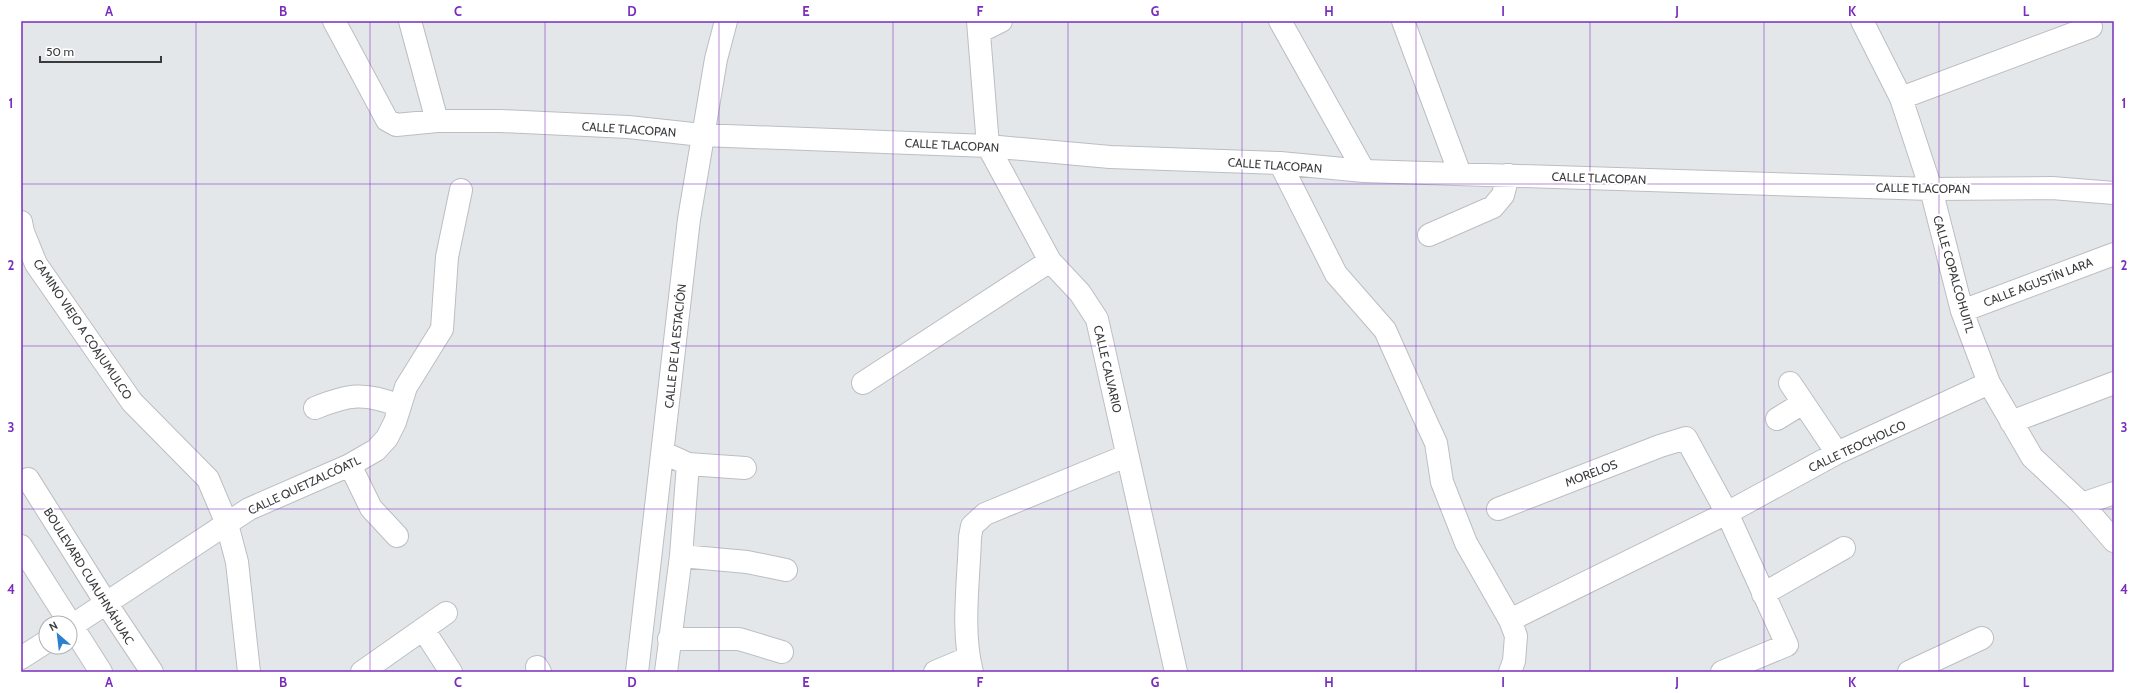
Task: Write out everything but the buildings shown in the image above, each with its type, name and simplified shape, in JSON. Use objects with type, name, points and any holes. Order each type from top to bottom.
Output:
[{"type":"street","name":"CALLE TLACOPAN","points":[[334,21],[387,120],[391,124],[396,125],[437,121],[501,121],[628,127],[702,135],[988,146],[1110,157],[1280,164],[1364,171],[1931,189],[2052,188],[2114,193]]},
{"type":"street","points":[[410,21],[437,121]]},
{"type":"street","name":"CALLE DE LA ESTACIÓN","points":[[637,672],[664,453],[690,219],[702,135],[716,58],[726,21]]},
{"type":"street","points":[[979,27],[1001,21]]},
{"type":"street","points":[[1280,21],[1364,171]]},
{"type":"street","points":[[1403,21],[1460,174]]},
{"type":"street","name":"CALLE COPALCOHUITL","points":[[1862,21],[1901,98],[1931,189],[1962,311],[1989,383],[2032,457],[2082,504],[2114,541]]},
{"type":"street","name":"CALLE CALVARIO","points":[[979,27],[988,146],[1050,261],[1080,293],[1097,319],[1104,346],[1126,456],[1176,672]]},
{"type":"street","points":[[1901,98],[2091,27]]},
{"type":"street","points":[[1280,164],[1336,274],[1384,330],[1436,443],[1442,482],[1466,543],[1510,620],[1516,636],[1514,661],[1510,672]]},
{"type":"street","points":[[1429,235],[1494,208],[1503,195],[1508,175]]},
{"type":"street","name":"CALLE QUETZALCÓATL","points":[[78,621],[249,508],[350,465],[376,450],[387,438],[395,422],[406,387],[442,329],[447,257],[461,190]]},
{"type":"street","name":"CAMINO VIEJO A COAJUMULCO","points":[[21,222],[23,232],[36,264],[132,402],[208,479],[227,524],[237,562],[249,672]]},
{"type":"street","name":"CALLE AGUSTÍN LARA","points":[[1962,311],[2114,254]]},
{"type":"street","points":[[863,382],[1050,261]]},
{"type":"street","points":[[21,264],[86,364],[110,394],[132,402]]},
{"type":"street","points":[[1790,383],[1836,453]]},
{"type":"street","name":"CALLE TEOCHOLCO","points":[[1510,620],[1727,513],[1836,453],[1989,383]]},
{"type":"street","points":[[2012,422],[2114,383]]},
{"type":"street","points":[[315,408],[337,399],[355,396],[378,397],[400,406]]},
{"type":"street","points":[[1777,419],[1803,403]]},
{"type":"street","name":"MORELOS","points":[[1498,509],[1660,446],[1686,438],[1727,513]]},
{"type":"street","points":[[664,453],[688,464],[745,468]]},
{"type":"street","points":[[935,672],[970,665],[967,617],[970,537],[972,526],[977,520],[985,514],[1126,456]]},
{"type":"street","points":[[666,672],[669,639],[681,556],[688,464]]},
{"type":"street","points":[[350,465],[371,508],[397,536]]},
{"type":"street","name":"BOULEVARD CUAUHNÁHUAC","points":[[28,479],[106,603],[152,672]]},
{"type":"street","points":[[2082,504],[2114,493]]},
{"type":"street","points":[[1722,672],[1787,646],[1727,513]]},
{"type":"street","points":[[21,546],[64,615]]},
{"type":"street","points":[[1763,594],[1844,548]]},
{"type":"street","points":[[681,556],[747,562],[786,570]]},
{"type":"street","points":[[362,672],[446,613]]},
{"type":"street","points":[[423,629],[451,672]]},
{"type":"street","points":[[78,637],[101,672]]},
{"type":"street","points":[[1908,672],[1982,638]]},
{"type":"street","points":[[669,639],[739,639],[782,652]]},
{"type":"street","points":[[21,658],[38,647]]}]
